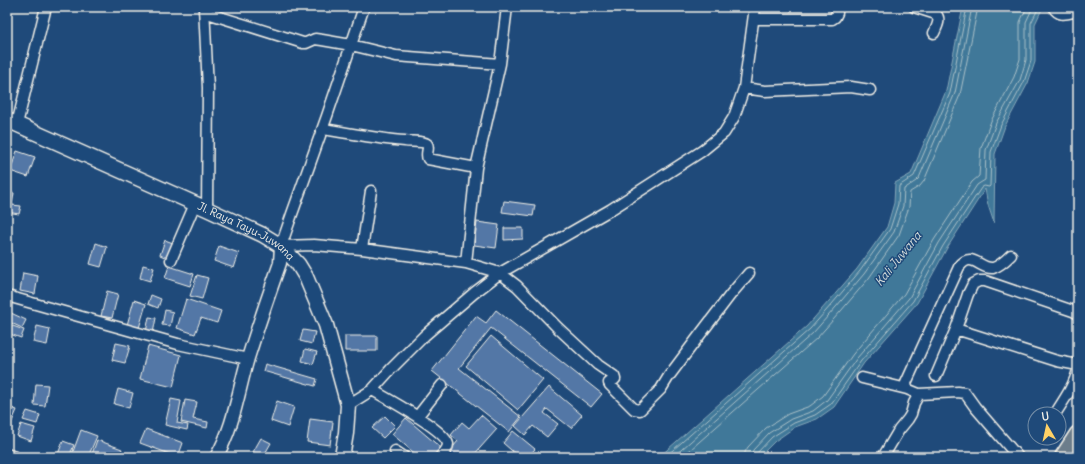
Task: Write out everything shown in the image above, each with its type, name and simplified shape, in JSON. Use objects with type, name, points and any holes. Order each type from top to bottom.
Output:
[{"type":"highway","points":[[1063,457],[1078,434]]},
{"type":"main road","name":"Jl. Raya Tayu-Juwana","points":[[12,122],[201,206],[263,235],[282,246],[298,264],[306,276],[326,325],[348,405],[346,433],[342,457]]},
{"type":"street","points":[[12,122],[46,7]]},
{"type":"street","points":[[216,457],[226,438],[236,409],[248,359],[280,263],[282,246],[292,214],[364,7]]},
{"type":"street","points":[[466,263],[476,168],[500,64],[507,7]]},
{"type":"street","points":[[348,405],[372,390],[425,335],[500,273],[610,210],[702,151],[724,133],[734,117],[744,88],[756,7]]},
{"type":"street","points":[[754,19],[832,19],[837,13],[837,7]]},
{"type":"street","points":[[914,7],[936,14],[939,22],[934,33]]},
{"type":"street","points":[[1053,7],[1057,13],[1062,14],[1078,11]]},
{"type":"street","points":[[171,260],[201,206],[208,88],[204,9],[304,43],[315,39],[351,45],[396,56],[500,64]]},
{"type":"street","points":[[744,88],[766,91],[851,87],[870,90]]},
{"type":"street","points":[[322,129],[405,141],[424,142],[427,146],[426,156],[428,159],[476,168]]},
{"type":"street","points":[[362,249],[371,191]]},
{"type":"street","points":[[282,246],[314,245],[362,249],[466,263],[500,273],[517,286],[558,328],[598,365],[614,376],[615,379],[610,385],[634,409],[637,410],[640,410],[661,389],[669,376],[731,294],[749,273]]},
{"type":"street","points":[[907,389],[906,383],[959,267],[963,262],[972,260],[989,268],[994,268],[1011,255]]},
{"type":"street","points":[[936,376],[956,329],[968,294],[973,284],[979,281],[985,281],[1078,314]]},
{"type":"street","points":[[7,296],[178,344],[248,359]]},
{"type":"street","points":[[956,329],[1057,361],[1078,365]]},
{"type":"street","points":[[1060,406],[1078,370]]},
{"type":"street","points":[[862,378],[907,389],[919,394],[965,393],[975,407],[1018,457]]},
{"type":"street","points":[[417,417],[442,385]]},
{"type":"street","points":[[372,390],[396,403],[417,417],[445,439],[448,446],[440,457]]},
{"type":"street","points":[[883,457],[899,430],[911,414],[914,403],[919,394]]},
{"type":"street","points":[[395,451],[404,457]]},
{"type":"street","points":[[7,454],[15,457]]},
{"type":"water","name":"Kali Juwana","points":[[963,7],[1043,7],[1035,24],[1035,62],[1028,83],[1005,126],[995,154],[994,223],[985,189],[947,248],[917,303],[864,363],[834,407],[817,419],[795,427],[775,441],[759,457],[659,457],[807,326],[857,269],[887,227],[894,203],[895,183],[911,174],[946,91]]},
{"type":"building","points":[[17,151],[35,157],[28,177],[10,171]]},
{"type":"building","points":[[7,192],[14,193],[12,205],[21,206],[19,214],[7,212]]},
{"type":"building","points":[[504,201],[535,205],[533,216],[502,212]]},
{"type":"building","points":[[477,222],[499,225],[496,248],[474,245]]},
{"type":"building","points":[[504,228],[523,228],[523,239],[504,240]]},
{"type":"building","points":[[165,240],[173,243],[167,258],[160,255]]},
{"type":"building","points":[[96,243],[107,247],[101,267],[90,264]]},
{"type":"building","points":[[219,246],[239,253],[234,268],[214,261]]},
{"type":"building","points":[[143,265],[154,268],[150,281],[140,278]]},
{"type":"building","points":[[169,266],[194,274],[190,286],[165,278]]},
{"type":"building","points":[[23,273],[38,276],[35,294],[20,291]]},
{"type":"building","points":[[197,275],[208,278],[202,299],[190,296]]},
{"type":"building","points":[[107,291],[118,294],[112,318],[101,316]]},
{"type":"building","points":[[151,295],[161,299],[158,308],[148,304]]},
{"type":"building","points":[[186,299],[221,311],[217,323],[201,318],[195,334],[177,328]]},
{"type":"building","points":[[134,300],[146,304],[139,328],[127,325]]},
{"type":"building","points":[[165,310],[173,312],[170,326],[162,325]]},
{"type":"building","points":[[496,310],[602,394],[591,407],[491,328],[459,368],[521,417],[509,432],[432,371],[476,316],[486,323]]},
{"type":"building","points":[[11,313],[26,320],[22,328],[7,321]]},
{"type":"building","points":[[149,317],[156,318],[153,333],[146,332]]},
{"type":"building","points":[[7,324],[24,330],[21,338],[7,333]]},
{"type":"building","points":[[37,326],[50,329],[47,345],[33,342]]},
{"type":"building","points":[[303,330],[315,332],[312,344],[300,341]]},
{"type":"building","points":[[345,336],[377,336],[377,351],[345,351]]},
{"type":"building","points":[[491,336],[543,380],[518,410],[466,366]]},
{"type":"building","points":[[116,343],[130,346],[125,363],[112,360]]},
{"type":"building","points":[[148,346],[181,355],[173,387],[140,379]]},
{"type":"building","points":[[305,349],[317,352],[313,364],[302,361]]},
{"type":"building","points":[[265,364],[317,379],[315,386],[263,371]]},
{"type":"building","points":[[36,384],[48,385],[45,406],[34,405]]},
{"type":"building","points":[[549,387],[582,415],[571,428],[547,409],[544,413],[558,424],[547,437],[533,426],[525,435],[515,426]]},
{"type":"building","points":[[118,389],[133,393],[129,408],[114,404]]},
{"type":"building","points":[[171,399],[181,401],[177,423],[188,425],[187,430],[165,425]]},
{"type":"building","points":[[185,400],[197,402],[193,419],[208,422],[207,428],[181,422]]},
{"type":"building","points":[[277,401],[294,407],[288,427],[271,421]]},
{"type":"building","points":[[7,406],[17,410],[10,426],[7,425]]},
{"type":"building","points":[[27,411],[40,415],[37,424],[23,420]]},
{"type":"building","points":[[481,415],[497,429],[472,457],[453,457],[448,453],[458,441],[451,435],[462,422],[469,428]]},
{"type":"building","points":[[385,416],[395,426],[383,438],[372,428]]},
{"type":"building","points":[[406,418],[441,448],[433,457],[419,457],[392,434]]},
{"type":"building","points":[[310,419],[333,422],[330,445],[307,442]]},
{"type":"building","points":[[21,424],[35,428],[31,441],[17,436]]},
{"type":"building","points":[[146,429],[183,443],[178,457],[140,443]]},
{"type":"building","points":[[81,430],[97,436],[88,457],[71,457]]},
{"type":"building","points":[[513,431],[535,449],[528,457],[519,457],[503,443]]},
{"type":"building","points":[[261,438],[271,443],[263,457],[253,452]]},
{"type":"building","points":[[97,440],[122,449],[119,457],[91,457]]},
{"type":"building","points":[[63,441],[74,445],[69,457],[64,457],[58,454]]},
{"type":"building","points":[[487,453],[505,454],[505,457],[487,457]]}]
